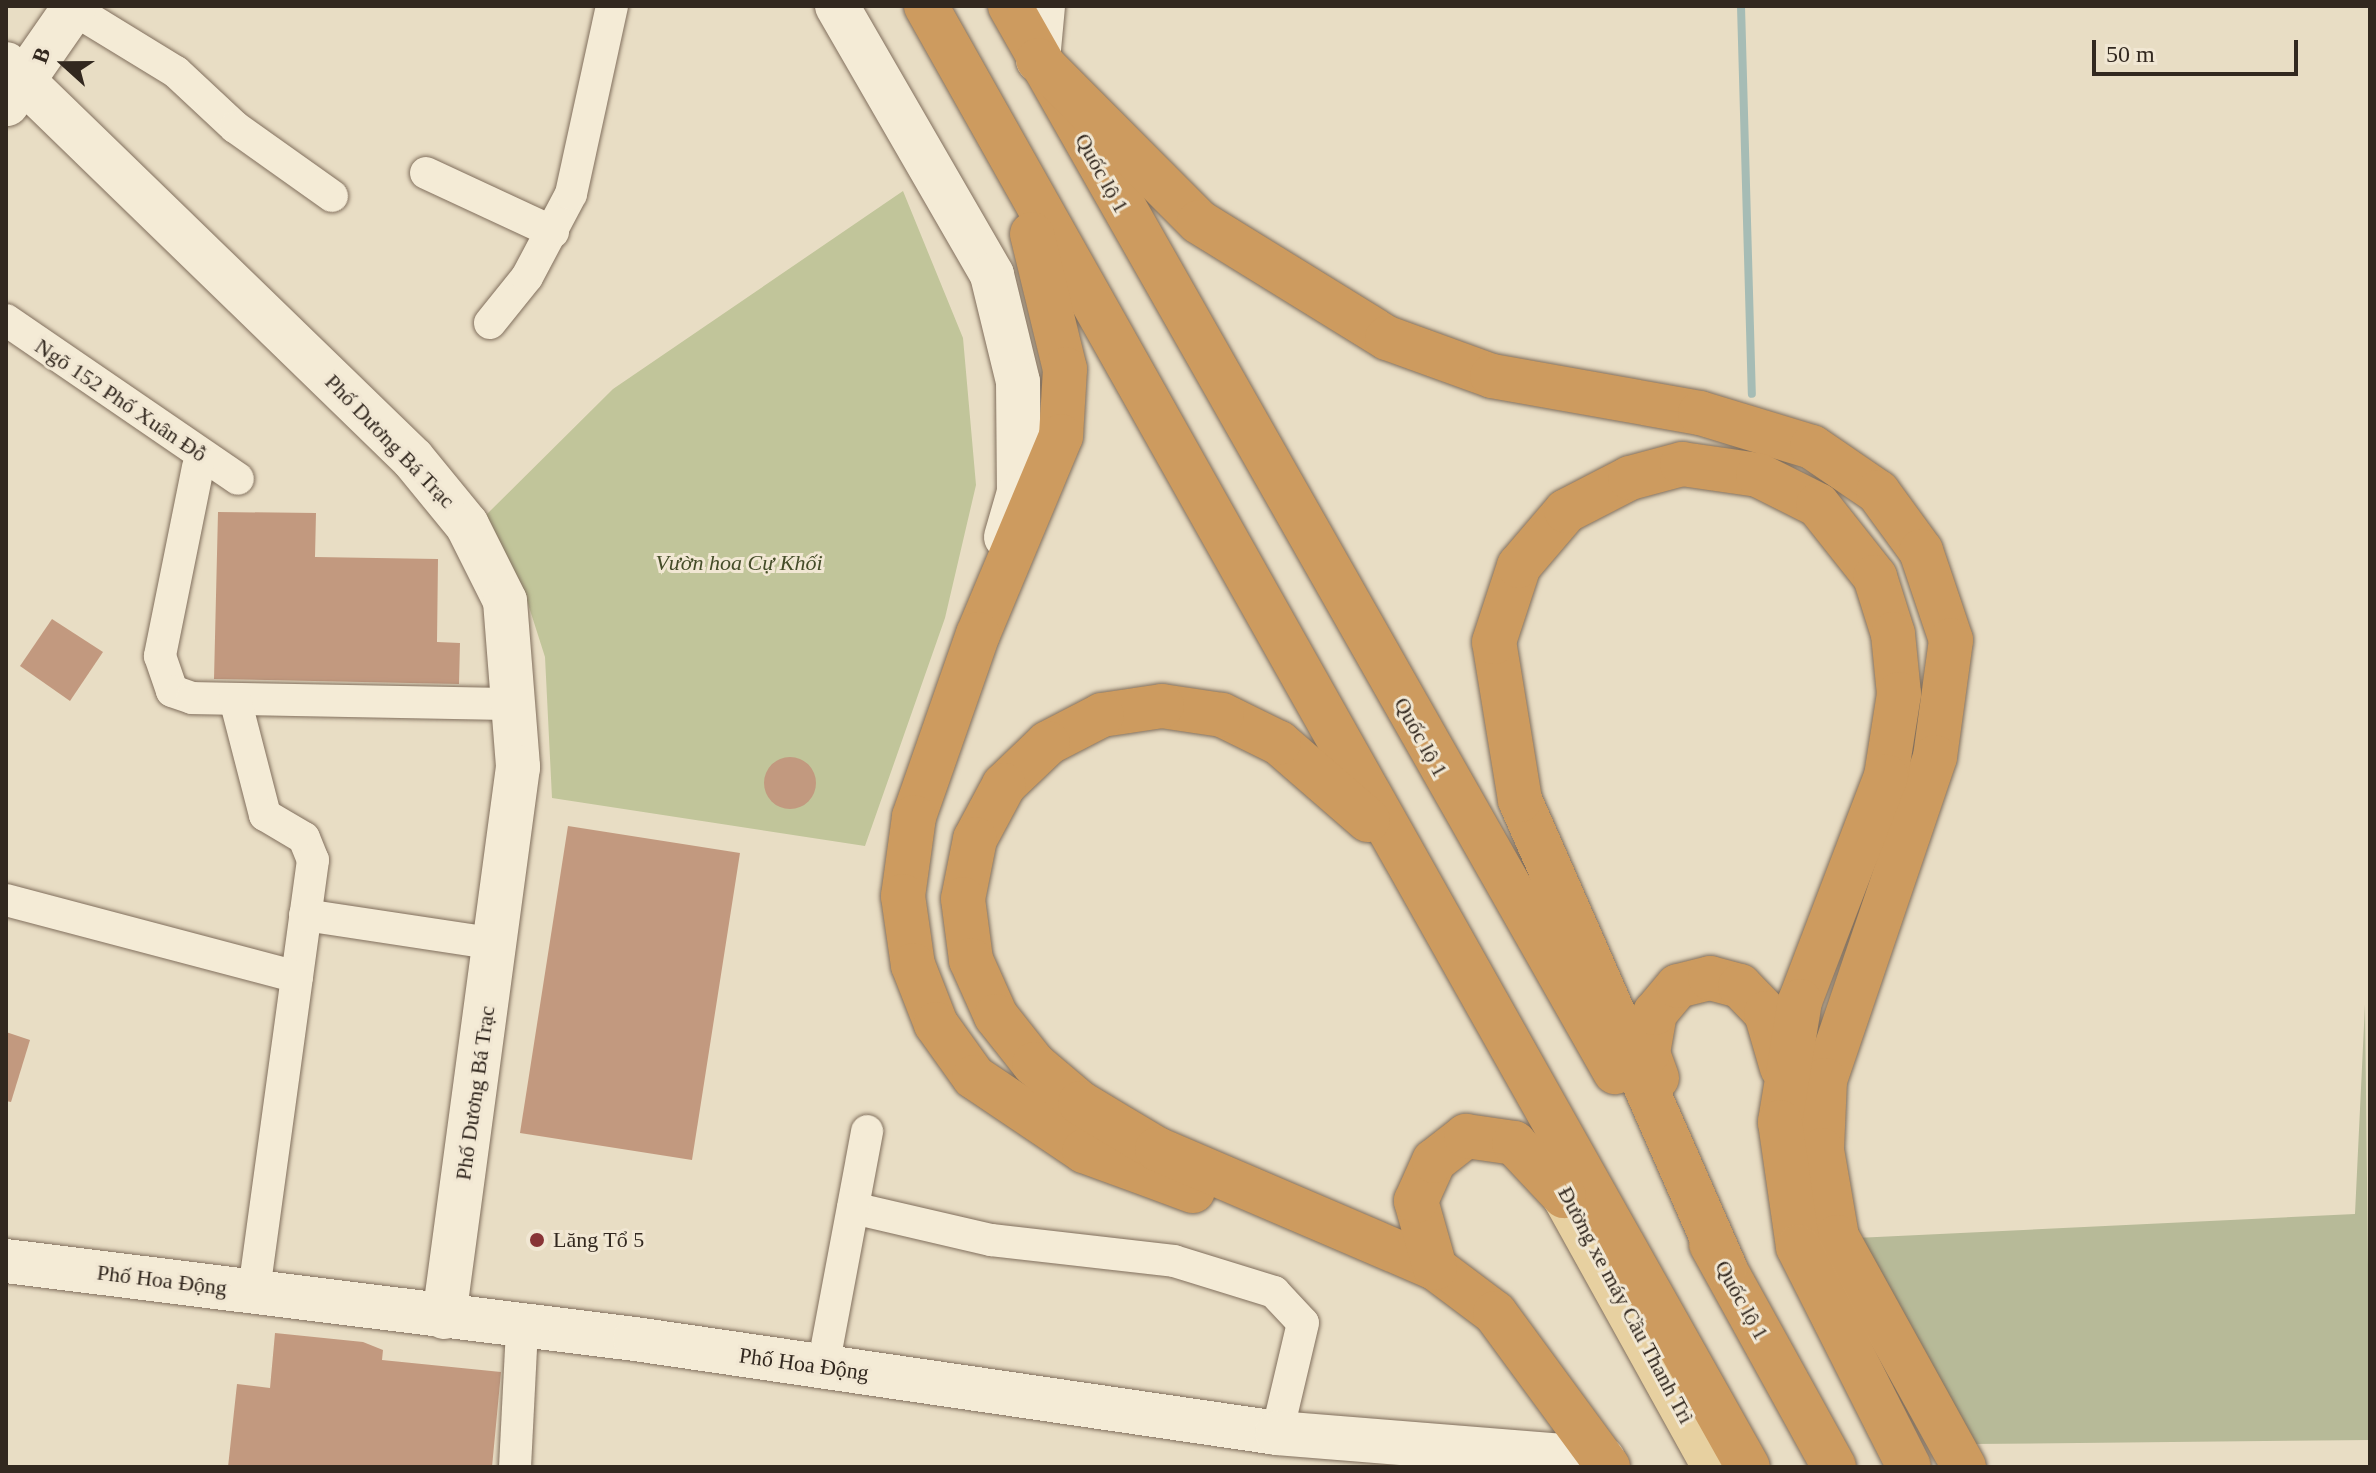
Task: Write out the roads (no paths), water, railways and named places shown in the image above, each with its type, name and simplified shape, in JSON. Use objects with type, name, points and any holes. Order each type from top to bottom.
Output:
[{"type":"highway","points":[[926,6],[1748,1467]]},
{"type":"highway","name":"Quốc lộ 1","points":[[1010,6],[1834,1465]]},
{"type":"highway","points":[[1038,60],[1199,222],[1387,338],[1492,376],[1700,413],[1812,447],[1878,492],[1921,551],[1951,640],[1935,757],[1825,1080],[1822,1150],[1837,1237],[1964,1467]]},
{"type":"highway","points":[[1003,142],[1051,293],[1065,369],[1061,436],[978,634],[914,817],[903,896],[913,965],[936,1024],[974,1077],[1084,1151],[1163,1183],[1320,1223]]},
{"type":"highway","points":[[1725,1268],[1520,800],[1494,642],[1519,566],[1566,511],[1630,478],[1682,464],[1758,475],[1818,505],[1875,577],[1893,634],[1899,694],[1886,776],[1800,1001],[1784,1075],[1784,1171],[1798,1247],[1909,1467]]},
{"type":"highway","points":[[1410,863],[1337,788],[1279,743],[1222,715],[1162,706],[1102,715],[1048,743],[1004,785],[975,839],[963,899],[971,960],[996,1016],[1034,1064],[1080,1103],[1157,1149],[1320,1223],[1435,1268],[1495,1313],[1606,1463]]},
{"type":"highway","points":[[1725,1268],[1648,1053],[1655,1013],[1678,986],[1693,979],[1740,986],[1766,1013],[1784,1075]]},
{"type":"highway","points":[[1435,1268],[1416,1201],[1447,1146],[1474,1135],[1514,1143],[1564,1196]]},
{"type":"main road","name":"Đường xe máy Cầu Thanh Trì","points":[[1515,1048],[1564,1196],[1714,1467]]},
{"type":"street","points":[[490,323],[553,232],[584,153],[612,6]]},
{"type":"street","points":[[837,6],[992,275],[1018,382],[1019,492],[978,634]]},
{"type":"street","points":[[1038,60],[1043,6]]},
{"type":"street","points":[[12,83],[74,8],[176,72],[235,127],[332,196]]},
{"type":"street","name":"Phố Dương Bá Trạc","points":[[12,83],[450,501],[505,601],[517,704],[518,767],[444,1317]]},
{"type":"street","points":[[426,173],[553,232]]},
{"type":"street","name":"Ngõ 152 Phố Xuân Đỗ","points":[[6,320],[238,479]]},
{"type":"street","points":[[198,467],[162,673],[180,695],[235,699],[517,704]]},
{"type":"street","points":[[235,699],[265,815],[311,847],[305,915],[254,1291]]},
{"type":"street","points":[[6,900],[297,977]]},
{"type":"street","points":[[305,915],[496,944]]},
{"type":"street","points":[[823,1367],[867,1131]]},
{"type":"street","points":[[853,1208],[991,1240],[1174,1261],[1274,1292],[1303,1323],[1277,1433]]},
{"type":"street","name":"Phố Hoa Động","points":[[6,1261],[823,1367],[1277,1433],[1606,1463]]},
{"type":"street","points":[[515,1467],[522,1328]]},
{"type":"waterway","points":[[1741,6],[1752,394]]},
{"type":"place","name":"Lăng Tổ 5","points":[[537,1240]]},
{"type":"park label","name":"Vườn hoa Cự Khối","points":[[739,563]]}]
